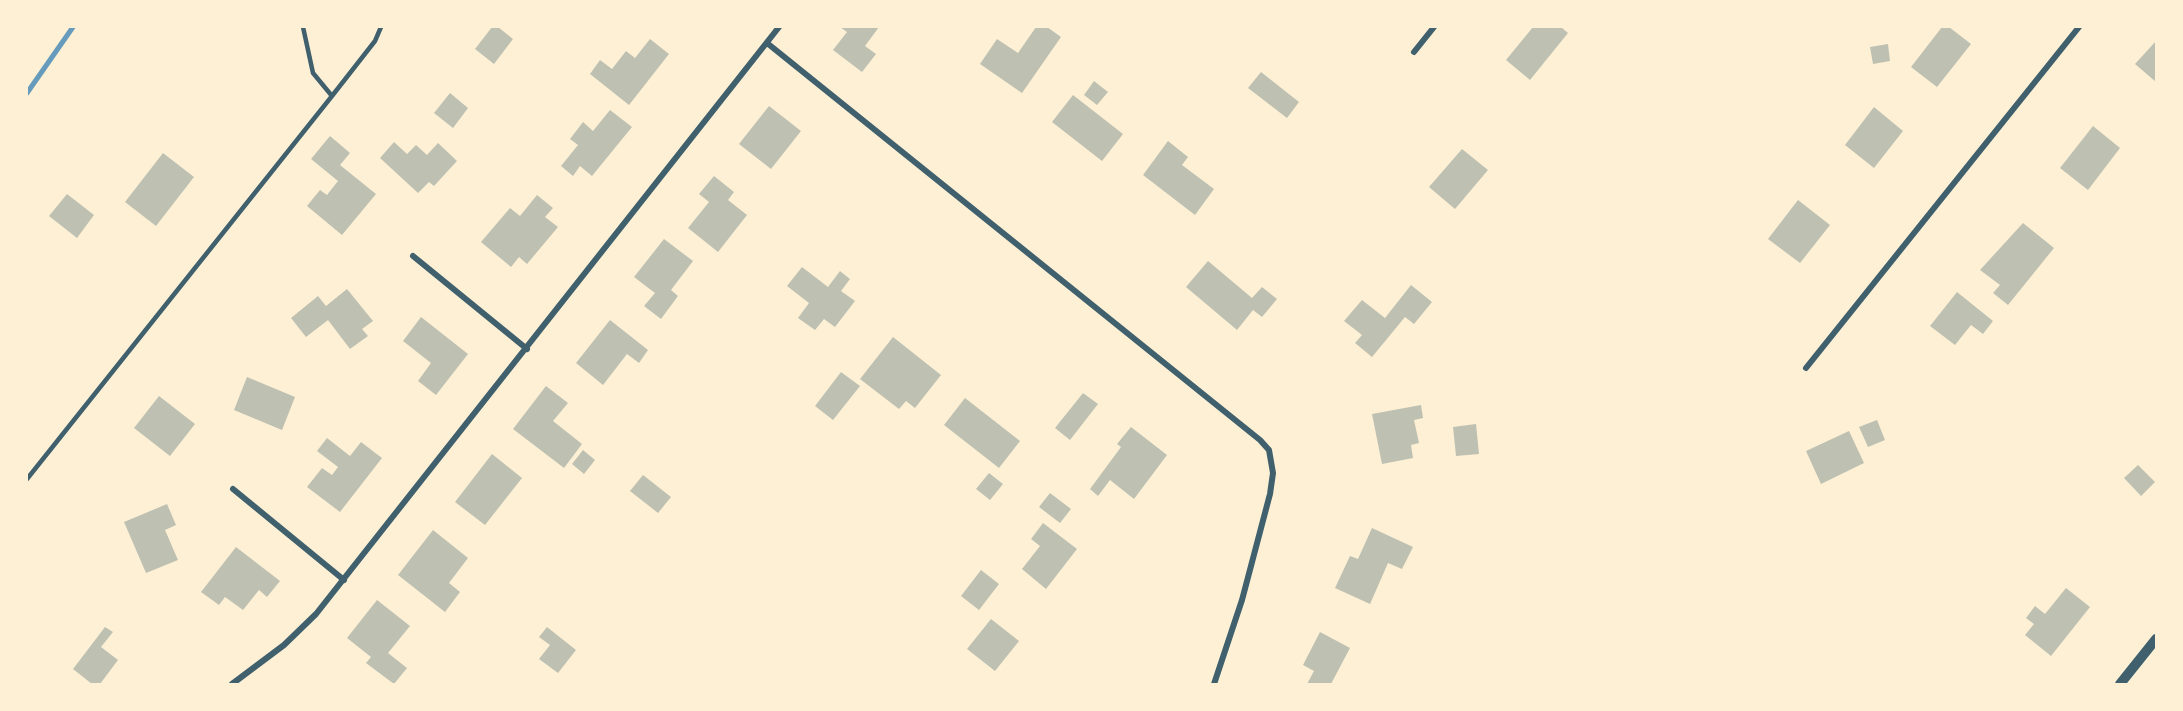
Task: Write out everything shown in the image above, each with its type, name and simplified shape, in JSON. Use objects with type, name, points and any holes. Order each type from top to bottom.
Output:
[{"type":"street","points":[[232,684],[308,622],[344,580],[779,27]]},
{"type":"street","points":[[1414,52],[1434,27]]},
{"type":"street","points":[[1806,368],[2079,27]]},
{"type":"street","points":[[766,43],[1260,440],[1269,450],[1274,473],[1270,494],[1242,600],[1214,684]]},
{"type":"street","points":[[413,256],[527,349]]},
{"type":"street","points":[[233,489],[344,580]]},
{"type":"street","points":[[2120,684],[2156,639]]},
{"type":"lane","points":[[303,27],[313,73],[332,96]]},
{"type":"lane","points":[[27,479],[332,96],[375,41],[381,27]]},
{"type":"building","points":[[492,27],[498,27],[513,39],[494,64],[475,49]]},
{"type":"building","points":[[840,27],[879,27],[865,46],[876,54],[862,72],[833,50],[847,32]]},
{"type":"building","points":[[1036,27],[1047,27],[1061,37],[1022,93],[980,64],[997,39],[1018,53]]},
{"type":"building","points":[[1533,27],[1561,27],[1568,33],[1530,80],[1506,60]]},
{"type":"building","points":[[1942,27],[1949,27],[1971,44],[1937,87],[1911,67]]},
{"type":"building","points":[[650,39],[669,54],[629,105],[590,74],[600,60],[612,69],[626,51],[635,58]]},
{"type":"building","points":[[2156,41],[2156,82],[2135,64]]},
{"type":"building","points":[[1888,44],[1890,61],[1873,64],[1870,47]]},
{"type":"building","points":[[1261,72],[1299,102],[1287,118],[1248,88]]},
{"type":"building","points":[[1094,81],[1108,92],[1097,105],[1084,95]]},
{"type":"building","points":[[450,93],[468,108],[453,128],[434,113]]},
{"type":"building","points":[[1073,95],[1123,134],[1102,161],[1052,122]]},
{"type":"building","points":[[769,106],[801,131],[771,169],[739,144]]},
{"type":"building","points":[[1874,107],[1903,131],[1874,168],[1845,145]]},
{"type":"building","points":[[610,110],[632,127],[592,176],[580,166],[573,176],[561,166],[578,145],[570,139],[583,122],[593,131]]},
{"type":"building","points":[[2093,126],[2120,148],[2088,190],[2060,168]]},
{"type":"building","points":[[330,136],[350,153],[340,165],[376,194],[342,235],[307,206],[320,190],[327,195],[338,181],[311,159]]},
{"type":"building","points":[[1168,141],[1188,157],[1182,165],[1214,189],[1195,215],[1143,175]]},
{"type":"building","points":[[394,142],[407,154],[416,145],[427,155],[438,143],[457,161],[434,186],[429,182],[418,193],[380,158]]},
{"type":"building","points":[[1462,149],[1488,170],[1455,209],[1429,187]]},
{"type":"building","points":[[163,153],[194,177],[156,226],[125,202]]},
{"type":"building","points":[[714,176],[734,192],[728,200],[747,215],[718,252],[688,228],[709,202],[699,194]]},
{"type":"building","points":[[67,194],[94,215],[77,238],[49,216]]},
{"type":"building","points":[[537,195],[553,208],[545,217],[558,227],[527,264],[519,257],[511,267],[481,242],[510,208],[520,216]]},
{"type":"building","points":[[1798,200],[1830,225],[1800,263],[1768,239]]},
{"type":"building","points":[[2023,223],[2054,248],[2008,305],[1993,293],[2000,285],[1980,270]]},
{"type":"building","points":[[664,239],[693,261],[671,290],[678,296],[661,319],[644,306],[655,293],[634,277]]},
{"type":"building","points":[[1208,261],[1252,298],[1262,287],[1277,299],[1262,317],[1253,310],[1237,330],[1186,287]]},
{"type":"building","points":[[802,267],[828,287],[840,271],[850,279],[841,291],[855,301],[835,327],[824,319],[815,330],[798,318],[809,303],[787,286]]},
{"type":"building","points":[[1411,285],[1432,302],[1414,324],[1405,317],[1372,357],[1355,343],[1362,335],[1344,321],[1362,300],[1385,318]]},
{"type":"building","points":[[347,289],[373,321],[362,329],[368,336],[350,349],[328,320],[306,337],[291,318],[318,296],[326,306]]},
{"type":"building","points":[[1957,292],[1993,321],[1983,334],[1971,325],[1955,345],[1930,326]]},
{"type":"building","points":[[421,317],[468,354],[436,395],[418,381],[431,363],[403,341]]},
{"type":"building","points":[[610,320],[648,350],[639,363],[627,354],[603,385],[576,363]]},
{"type":"building","points":[[893,337],[941,375],[915,408],[906,401],[899,409],[860,379]]},
{"type":"building","points":[[841,372],[860,386],[833,420],[815,406]]},
{"type":"building","points":[[247,377],[295,397],[282,430],[234,410]]},
{"type":"building","points":[[546,386],[568,403],[553,421],[582,444],[564,468],[513,429]]},
{"type":"building","points":[[1083,393],[1098,404],[1070,440],[1055,428]]},
{"type":"building","points":[[159,396],[195,424],[170,456],[134,428]]},
{"type":"building","points":[[965,398],[1020,441],[999,468],[944,425]]},
{"type":"building","points":[[1421,405],[1423,418],[1414,420],[1419,443],[1411,445],[1413,458],[1382,464],[1372,414]]},
{"type":"building","points":[[1877,420],[1885,440],[1868,447],[1859,427]]},
{"type":"building","points":[[1476,424],[1479,454],[1456,456],[1453,427]]},
{"type":"building","points":[[1131,427],[1167,455],[1134,499],[1110,480],[1098,496],[1090,489],[1121,447],[1117,444]]},
{"type":"building","points":[[1849,431],[1864,463],[1821,484],[1806,451]]},
{"type":"building","points":[[327,438],[350,456],[361,442],[382,458],[340,512],[307,487],[322,468],[332,475],[338,467],[317,451]]},
{"type":"building","points":[[583,450],[595,460],[584,474],[572,464]]},
{"type":"building","points":[[492,454],[522,478],[485,525],[455,502]]},
{"type":"building","points":[[2138,465],[2155,482],[2141,496],[2124,478]]},
{"type":"building","points":[[989,473],[1003,484],[990,500],[976,489]]},
{"type":"building","points":[[643,475],[671,497],[658,513],[630,491]]},
{"type":"building","points":[[1050,493],[1071,509],[1060,523],[1039,507]]},
{"type":"building","points":[[167,504],[176,525],[165,530],[178,560],[146,573],[124,522]]},
{"type":"building","points":[[1043,523],[1077,549],[1046,589],[1022,569],[1040,546],[1031,539]]},
{"type":"building","points":[[1372,528],[1413,547],[1402,569],[1388,563],[1370,604],[1335,588],[1350,556],[1358,559]]},
{"type":"building","points":[[433,530],[468,558],[449,583],[460,592],[445,612],[398,575]]},
{"type":"building","points":[[236,547],[280,581],[267,597],[259,590],[243,610],[225,597],[219,605],[201,592]]},
{"type":"building","points":[[981,570],[999,584],[979,610],[961,596]]},
{"type":"building","points":[[2066,588],[2090,607],[2051,656],[2025,635],[2034,624],[2026,618],[2035,606],[2045,614]]},
{"type":"building","points":[[377,600],[410,626],[388,653],[407,668],[394,684],[366,663],[371,657],[347,638]]},
{"type":"building","points":[[991,619],[1019,641],[995,671],[967,649]]},
{"type":"building","points":[[105,627],[113,632],[101,647],[118,660],[100,684],[92,684],[73,669]]},
{"type":"building","points":[[547,627],[576,650],[558,673],[539,659],[550,645],[539,637]]},
{"type":"building","points":[[1320,632],[1350,648],[1331,684],[1307,684],[1314,671],[1303,665]]},
{"type":"waterway","points":[[27,93],[73,27]]}]
